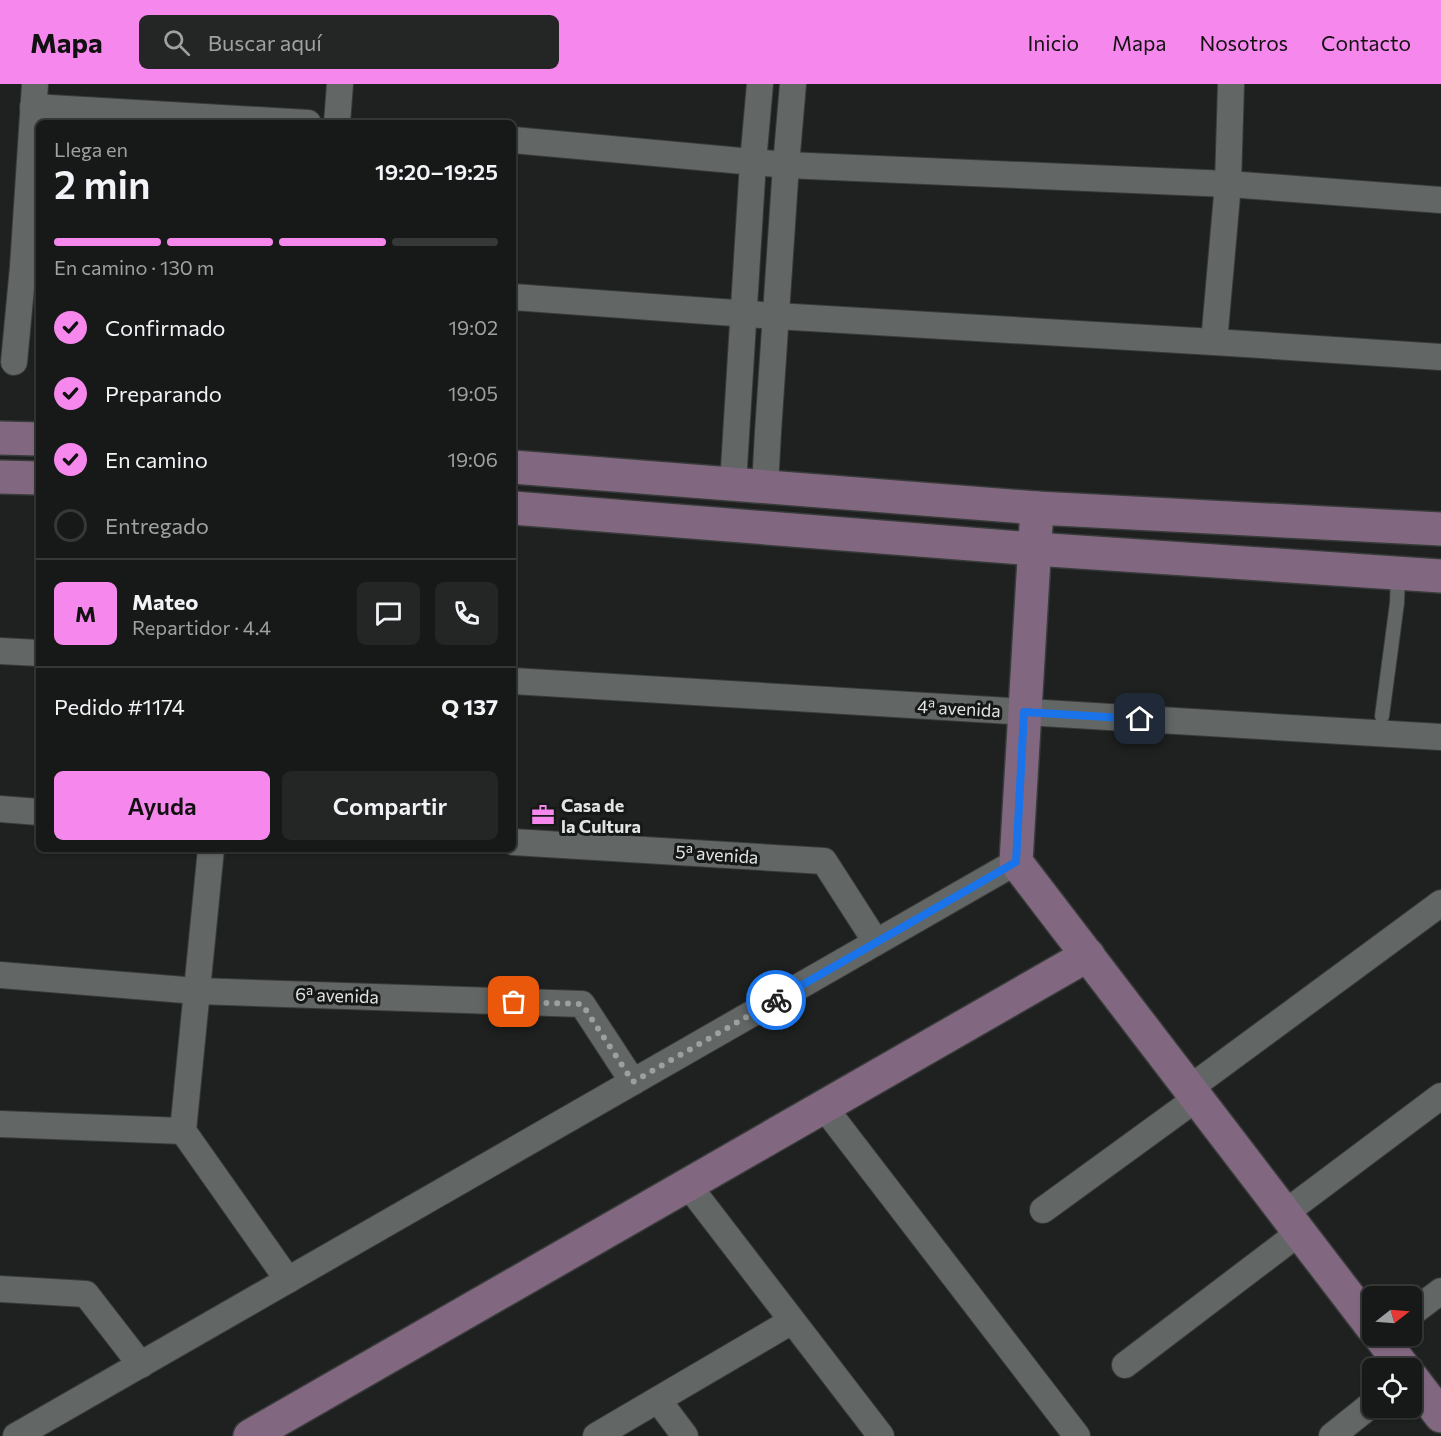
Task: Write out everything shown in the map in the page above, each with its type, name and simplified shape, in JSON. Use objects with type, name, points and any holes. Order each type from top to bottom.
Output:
[{"type":"street","points":[[337,120],[340,84]]},
{"type":"street","points":[[733,484],[760,84]]},
{"type":"street","points":[[765,486],[793,84]]},
{"type":"street","points":[[1214,342],[1228,184],[1231,84]]},
{"type":"street","points":[[14,362],[31,268],[34,95],[279,120]]},
{"type":"street","points":[[516,140],[786,165],[1228,184],[1441,200]]},
{"type":"street","points":[[516,297],[743,314],[1441,357]]},
{"type":"street","points":[[0,438],[36,439]]},
{"type":"street","points":[[516,467],[1037,508],[1441,529]]},
{"type":"street","points":[[0,477],[36,478]]},
{"type":"street","points":[[516,508],[1034,549],[1441,576]]},
{"type":"street","points":[[1037,508],[1016,862],[1362,1312]]},
{"type":"street","points":[[0,651],[36,653]]},
{"type":"street","name":"4ª avenida","points":[[516,681],[1441,736]]},
{"type":"street","points":[[0,809],[36,812]]},
{"type":"street","name":"5ª avenida","points":[[516,842],[824,861],[876,942]]},
{"type":"street","points":[[211,852],[183,1131],[288,1280]]},
{"type":"street","points":[[16,1436],[1016,862]]},
{"type":"street","points":[[1043,1210],[1441,903]]},
{"type":"street","points":[[250,1436],[1088,956]]},
{"type":"street","name":"6ª avenida","points":[[0,975],[197,991],[582,1004],[633,1082]]},
{"type":"street","points":[[1125,1365],[1441,1096]]},
{"type":"street","points":[[824,1107],[1077,1436]]},
{"type":"street","points":[[0,1124],[183,1131]]},
{"type":"street","points":[[688,1185],[881,1436]]},
{"type":"street","points":[[0,1289],[86,1294],[141,1365]]},
{"type":"street","points":[[1422,1305],[1441,1291]]},
{"type":"street","points":[[596,1436],[792,1321]]},
{"type":"street","points":[[1422,1391],[1441,1416]]},
{"type":"street","points":[[658,1400],[685,1436]]},
{"type":"street","points":[[1332,1436],[1362,1412]]},
{"type":"lane","points":[[1382,716],[1397,603],[1398,573]]},
{"type":"way so far","points":[[514,1002],[582,1004],[633,1082],[776,1000]]},
{"type":"place","name":"Casa de la Cultura","points":[[543,815]]},
{"type":"route","points":[[776,1000],[1016,862],[1024,712],[1140,719]]}]
